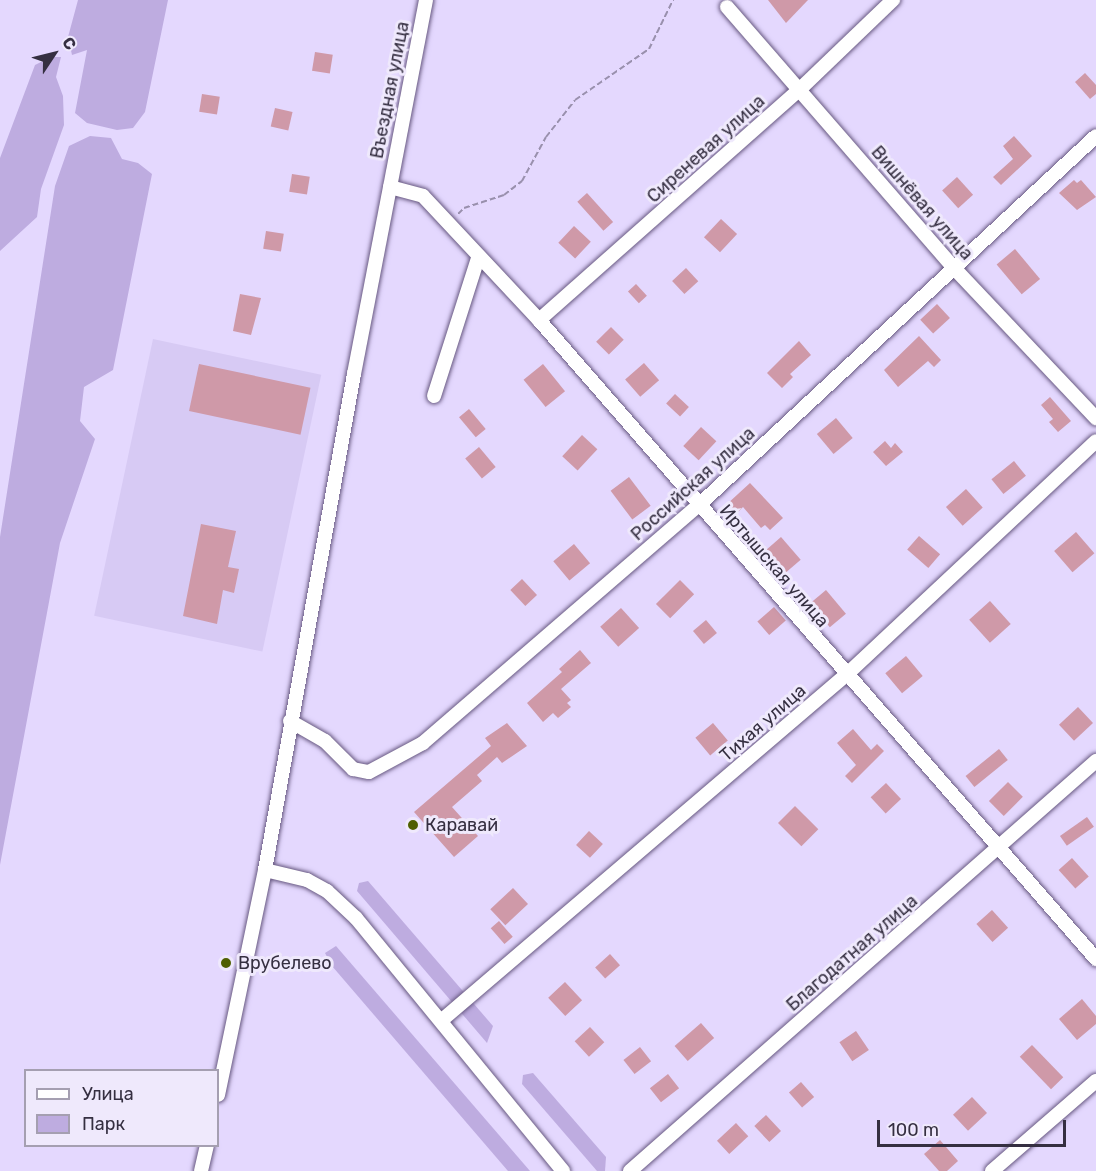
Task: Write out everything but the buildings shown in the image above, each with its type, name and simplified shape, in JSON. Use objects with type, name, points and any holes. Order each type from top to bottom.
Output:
[{"type":"street","name":"Въездная улица","points":[[219,1090],[266,870],[290,721],[426,0]]},
{"type":"street","name":"Сиреневая улица","points":[[539,320],[798,91],[893,0]]},
{"type":"street","name":"Вишнёвая улица","points":[[727,7],[954,268],[1096,418]]},
{"type":"street","name":"Российская улица","points":[[290,721],[325,741],[353,769],[369,772],[423,743],[698,506],[1096,136]]},
{"type":"street","name":"Иртышская улица","points":[[390,187],[423,196],[478,258],[539,320],[698,506],[1096,959]]},
{"type":"street","points":[[434,396],[478,258]]},
{"type":"street","name":"Тихая улица","points":[[441,1020],[846,675],[1096,441]]},
{"type":"street","name":"Благодатная улица","points":[[630,1171],[999,849],[1096,761]]},
{"type":"street","points":[[266,870],[290,874],[327,891],[356,918],[563,1171]]},
{"type":"street","points":[[992,1171],[1096,1081]]},
{"type":"street","points":[[201,1171],[207,1147]]},
{"type":"path","points":[[449,224],[464,208],[504,195],[522,181],[546,137],[575,100],[649,49],[673,0]]},
{"type":"shaded area","points":[[153,339],[321,375],[262,652],[94,616]]},
{"type":"green space","points":[[78,0],[168,0],[145,112],[133,128],[117,130],[87,123],[75,113],[87,50],[72,55],[68,37]]},
{"type":"green space","points":[[51,57],[61,57],[56,77],[63,96],[64,125],[41,189],[37,217],[0,251],[0,158],[35,65]]},
{"type":"green space","points":[[90,136],[111,138],[122,159],[138,163],[152,174],[113,370],[84,387],[80,421],[95,439],[60,543],[0,865],[0,537],[55,186],[69,146]]},
{"type":"green space","points":[[368,881],[493,1026],[487,1043],[357,891],[359,883]]},
{"type":"green space","points":[[336,946],[530,1171],[508,1171],[332,966],[325,953]]},
{"type":"green space","points":[[533,1073],[606,1157],[605,1171],[597,1171],[522,1084],[523,1075]]},
{"type":"place","name":"Каравай","points":[[413,825]]},
{"type":"place","name":"Врубелево","points":[[226,963]]}]
